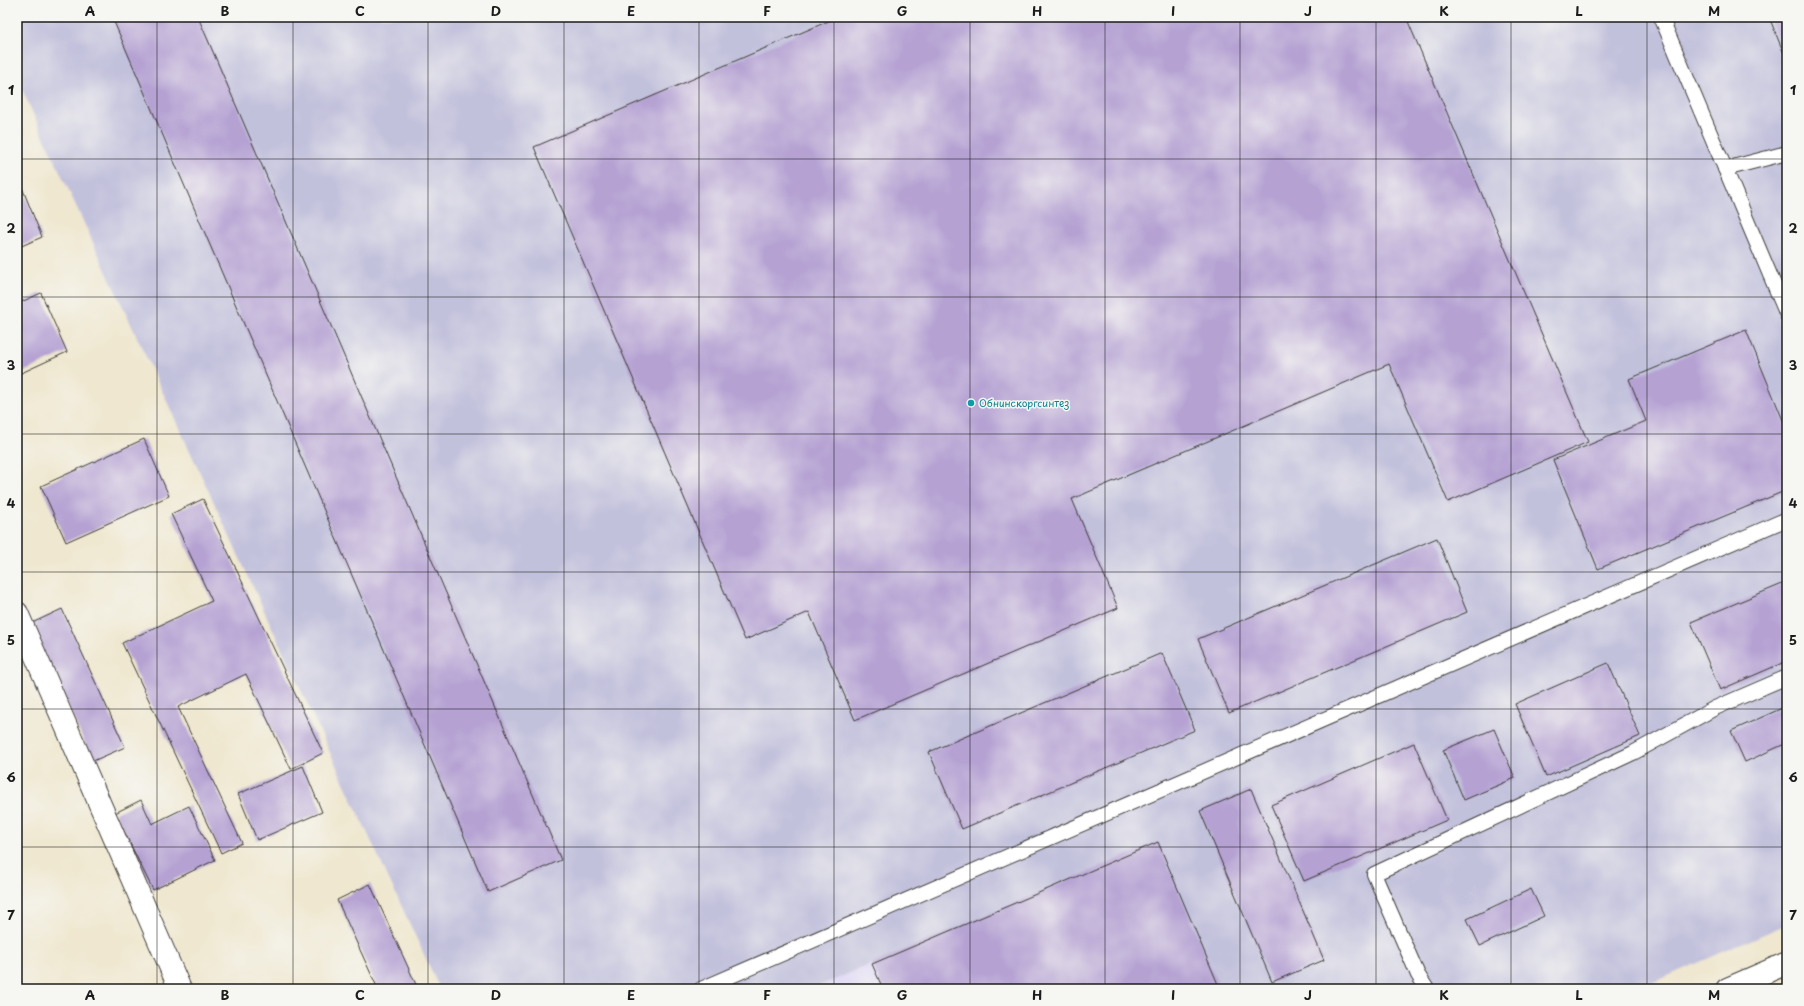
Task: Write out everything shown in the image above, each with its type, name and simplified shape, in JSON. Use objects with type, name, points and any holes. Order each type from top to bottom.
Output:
[{"type":"street","points":[[17,613],[180,989]]},
{"type":"street","points":[[1728,989],[1787,963]]},
{"type":"lane","points":[[1661,17],[1787,315]]},
{"type":"lane","points":[[1725,168],[1787,153]]},
{"type":"lane","points":[[701,989],[1787,519]]},
{"type":"lane","points":[[1427,989],[1418,975],[1374,874],[1633,753],[1715,708],[1787,677]]},
{"type":"shaded area","points":[[17,17],[1787,17],[1787,924],[1638,989],[883,989],[872,964],[812,989],[440,989],[17,79]]},
{"type":"shaded area","points":[[872,964],[883,989],[812,989]]},
{"type":"building","points":[[112,17],[198,17],[561,860],[488,892]]},
{"type":"building","name":"Обнинскоргсинтез","points":[[838,17],[1406,17],[1588,442],[1448,502],[1389,364],[1072,499],[1118,608],[855,720],[809,612],[745,640],[534,147]]},
{"type":"building","points":[[1769,17],[1787,17],[1787,61]]},
{"type":"building","points":[[17,175],[42,237],[17,248]]},
{"type":"building","points":[[41,293],[67,352],[17,375],[17,304]]},
{"type":"building","points":[[1746,330],[1787,430],[1787,490],[1598,569],[1553,460],[1646,421],[1629,379]]},
{"type":"building","points":[[144,439],[169,496],[66,542],[41,486]]},
{"type":"building","points":[[203,499],[323,753],[291,769],[246,674],[178,707],[242,843],[221,853],[122,643],[212,601],[171,514]]},
{"type":"building","points":[[1437,538],[1467,612],[1229,713],[1198,639]]},
{"type":"building","points":[[1787,582],[1787,661],[1720,690],[1691,622]]},
{"type":"building","points":[[62,609],[125,747],[93,761],[30,624]]},
{"type":"building","points":[[1162,653],[1195,730],[962,829],[929,752]]},
{"type":"building","points":[[1608,663],[1640,736],[1546,777],[1515,704]]},
{"type":"building","points":[[1787,706],[1787,743],[1745,762],[1731,731]]},
{"type":"building","points":[[1494,729],[1515,778],[1464,800],[1443,750]]},
{"type":"building","points":[[1414,743],[1447,820],[1304,881],[1271,805]]},
{"type":"building","points":[[303,766],[322,812],[257,840],[238,794]]},
{"type":"building","points":[[1251,789],[1324,960],[1272,982],[1200,811]]},
{"type":"building","points":[[141,800],[152,824],[189,806],[215,860],[153,890],[115,813]]},
{"type":"building","points":[[1158,842],[1220,989],[883,989],[872,964]]},
{"type":"building","points":[[370,884],[418,989],[378,989],[337,900]]},
{"type":"building","points":[[1531,889],[1544,916],[1480,946],[1467,919]]},
{"type":"place","name":"Обнинскоргсинтез","points":[[971,403]]}]
